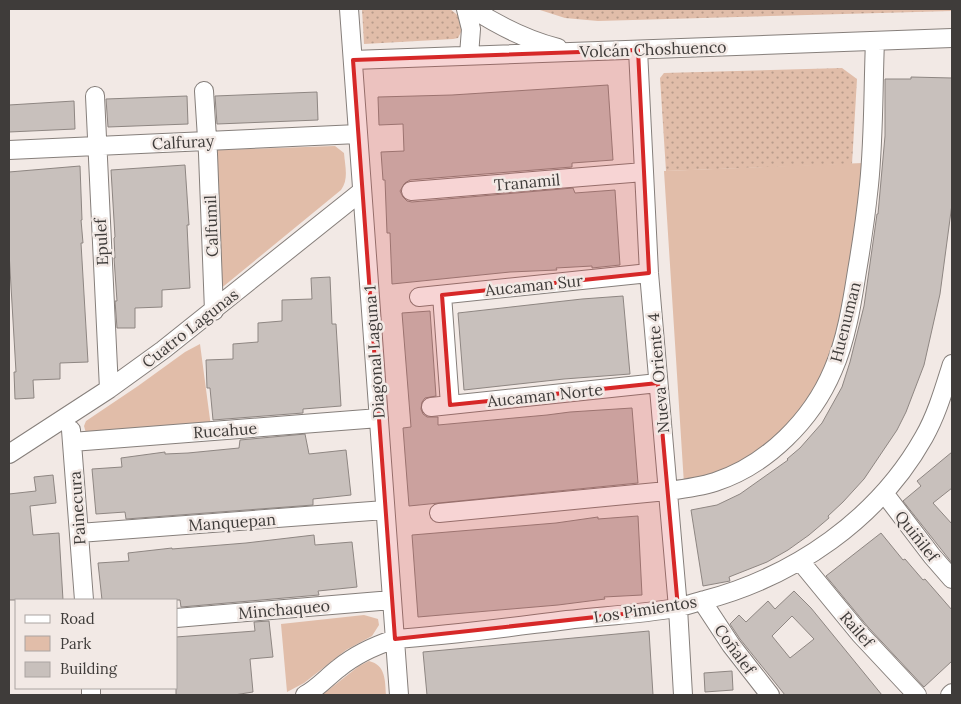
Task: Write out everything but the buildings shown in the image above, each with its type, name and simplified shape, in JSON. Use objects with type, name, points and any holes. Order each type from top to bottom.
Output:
[{"type":"street","name":"Diagonal Laguna 1","points":[[349,9],[399,695]]},
{"type":"street","points":[[466,9],[471,29],[471,46],[468,56]]},
{"type":"street","points":[[473,9],[493,22],[524,37],[549,46],[575,52]]},
{"type":"street","name":"Volcán Choshuenco","points":[[353,60],[952,38]]},
{"type":"street","name":"Huenuman","points":[[439,513],[667,491],[717,482],[746,468],[765,455],[801,422],[833,370],[854,293],[868,192],[875,41]]},
{"type":"street","name":"Nueva Oriente 4","points":[[638,50],[650,273],[678,608],[683,695]]},
{"type":"street","name":"Calfumil","points":[[204,91],[214,311]]},
{"type":"street","name":"Epulef","points":[[95,96],[109,389]]},
{"type":"street","name":"Calfuray","points":[[9,150],[358,134]]},
{"type":"street","name":"Tranamil","points":[[411,191],[644,172]]},
{"type":"street","name":"Cuatro Lagunas","points":[[9,454],[147,362],[214,311],[362,191]]},
{"type":"street","name":"Aucaman Sur","points":[[419,297],[650,273]]},
{"type":"street","points":[[442,295],[450,405]]},
{"type":"street","name":"Los Pimientos","points":[[305,695],[353,657],[395,639],[678,608],[752,585],[800,561],[842,532],[884,493],[897,477],[924,438],[948,397],[952,364]]},
{"type":"street","name":"Aucaman Norte","points":[[431,407],[658,383]]},
{"type":"street","name":"Painecura","points":[[70,415],[84,599]]},
{"type":"street","name":"Rucahue","points":[[72,442],[379,418]]},
{"type":"street","points":[[9,444],[29,441]]},
{"type":"street","name":"Quiñilef","points":[[884,493],[952,579]]},
{"type":"street","name":"Manquepan","points":[[79,533],[385,510]]},
{"type":"street","name":"Railef","points":[[800,561],[860,634],[917,695]]},
{"type":"street","name":"Minchaqueo","points":[[178,618],[392,600]]},
{"type":"street","name":"Coñalef","points":[[702,601],[731,645],[770,695]]},
{"type":"highlighted area","points":[[638,50],[649,273],[442,295],[450,405],[658,383],[678,608],[395,639],[353,60]]},
{"type":"green space","points":[[362,9],[450,9],[461,18],[464,26],[458,38],[453,39],[364,44]]},
{"type":"green space","points":[[528,9],[952,9],[952,11],[598,21],[565,18],[540,10]]},
{"type":"green space","points":[[780,9],[944,9],[801,14]]},
{"type":"green space","points":[[842,68],[857,79],[852,164],[666,171],[660,78],[664,73]]},
{"type":"green space","points":[[335,146],[344,153],[346,177],[341,190],[219,290],[215,150]]},
{"type":"green space","points":[[863,163],[856,232],[836,339],[828,365],[800,412],[762,450],[735,467],[684,484],[664,171]]},
{"type":"green space","points":[[200,344],[211,427],[86,433],[84,426],[86,421],[185,352]]},
{"type":"green space","points":[[364,615],[378,619],[379,625],[372,636],[346,650],[304,683],[287,692],[281,624]]},
{"type":"green space","points":[[369,661],[379,666],[384,674],[386,695],[322,695],[359,666]]}]
